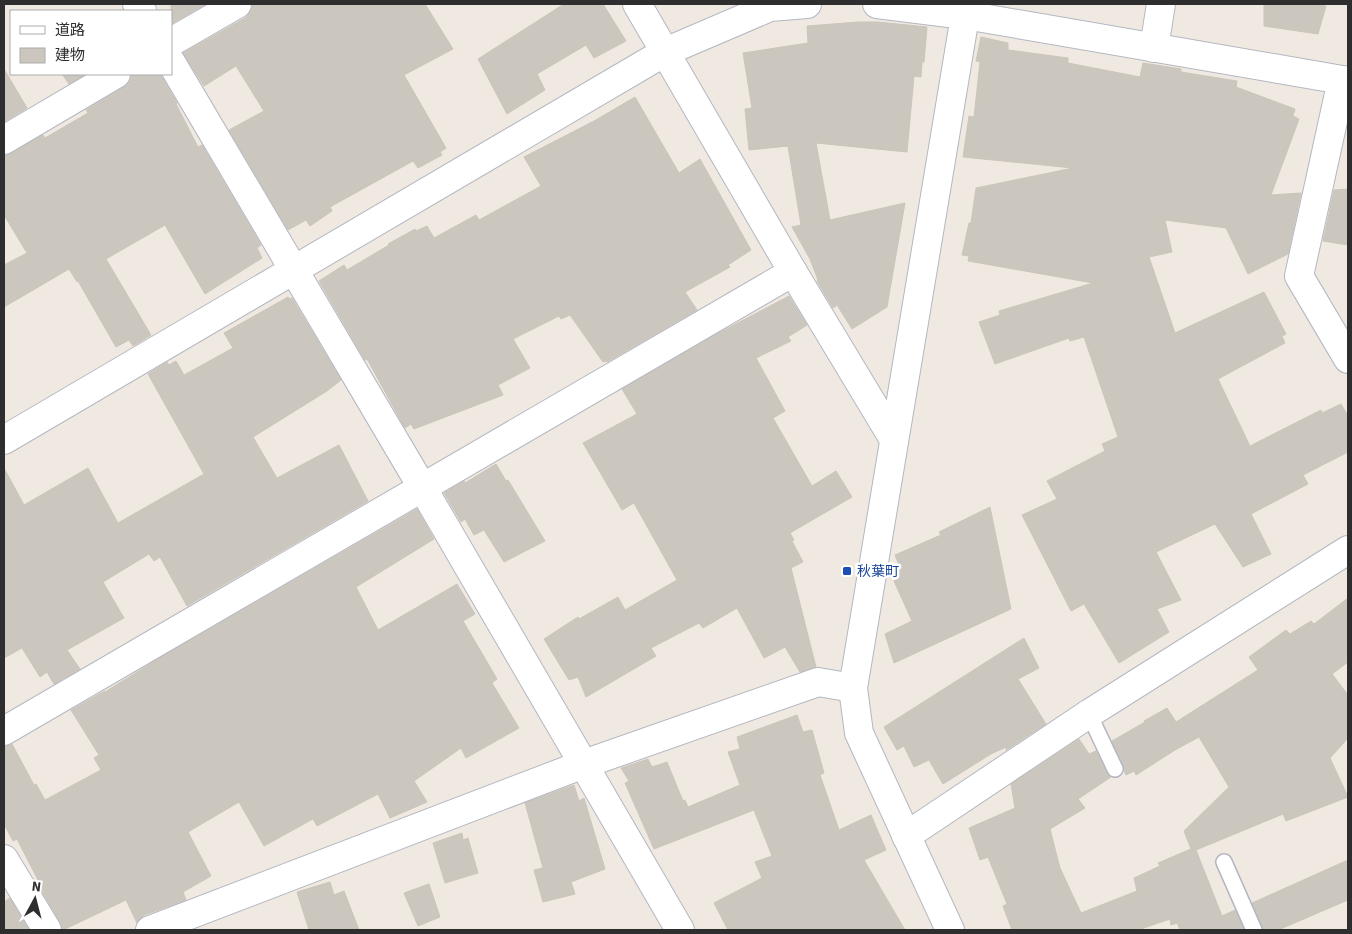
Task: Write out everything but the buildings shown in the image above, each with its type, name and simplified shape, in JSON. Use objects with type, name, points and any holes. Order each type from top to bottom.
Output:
[{"type":"street","points":[[172,41],[237,4]]},
{"type":"street","points":[[637,4],[793,272],[893,438]]},
{"type":"street","points":[[4,440],[665,52],[770,7],[807,4]]},
{"type":"street","points":[[877,4],[966,9],[1154,48],[1345,81],[1300,276],[1348,359]]},
{"type":"street","points":[[1154,48],[1161,4]]},
{"type":"street","points":[[950,930],[859,733],[853,688],[893,438],[966,9]]},
{"type":"street","points":[[172,64],[422,487],[680,930]]},
{"type":"street","points":[[4,140],[114,75]]},
{"type":"street","points":[[4,731],[793,272]]},
{"type":"street","points":[[906,836],[1089,714],[1348,550]]},
{"type":"street","points":[[150,930],[584,764],[818,682],[853,688]]},
{"type":"street","points":[[4,859],[47,930]]},
{"type":"lane","points":[[1089,714],[1115,769]]},
{"type":"lane","points":[[1224,862],[1254,930]]},
{"type":"place","name":"秋葉町","points":[[847,571]]}]
